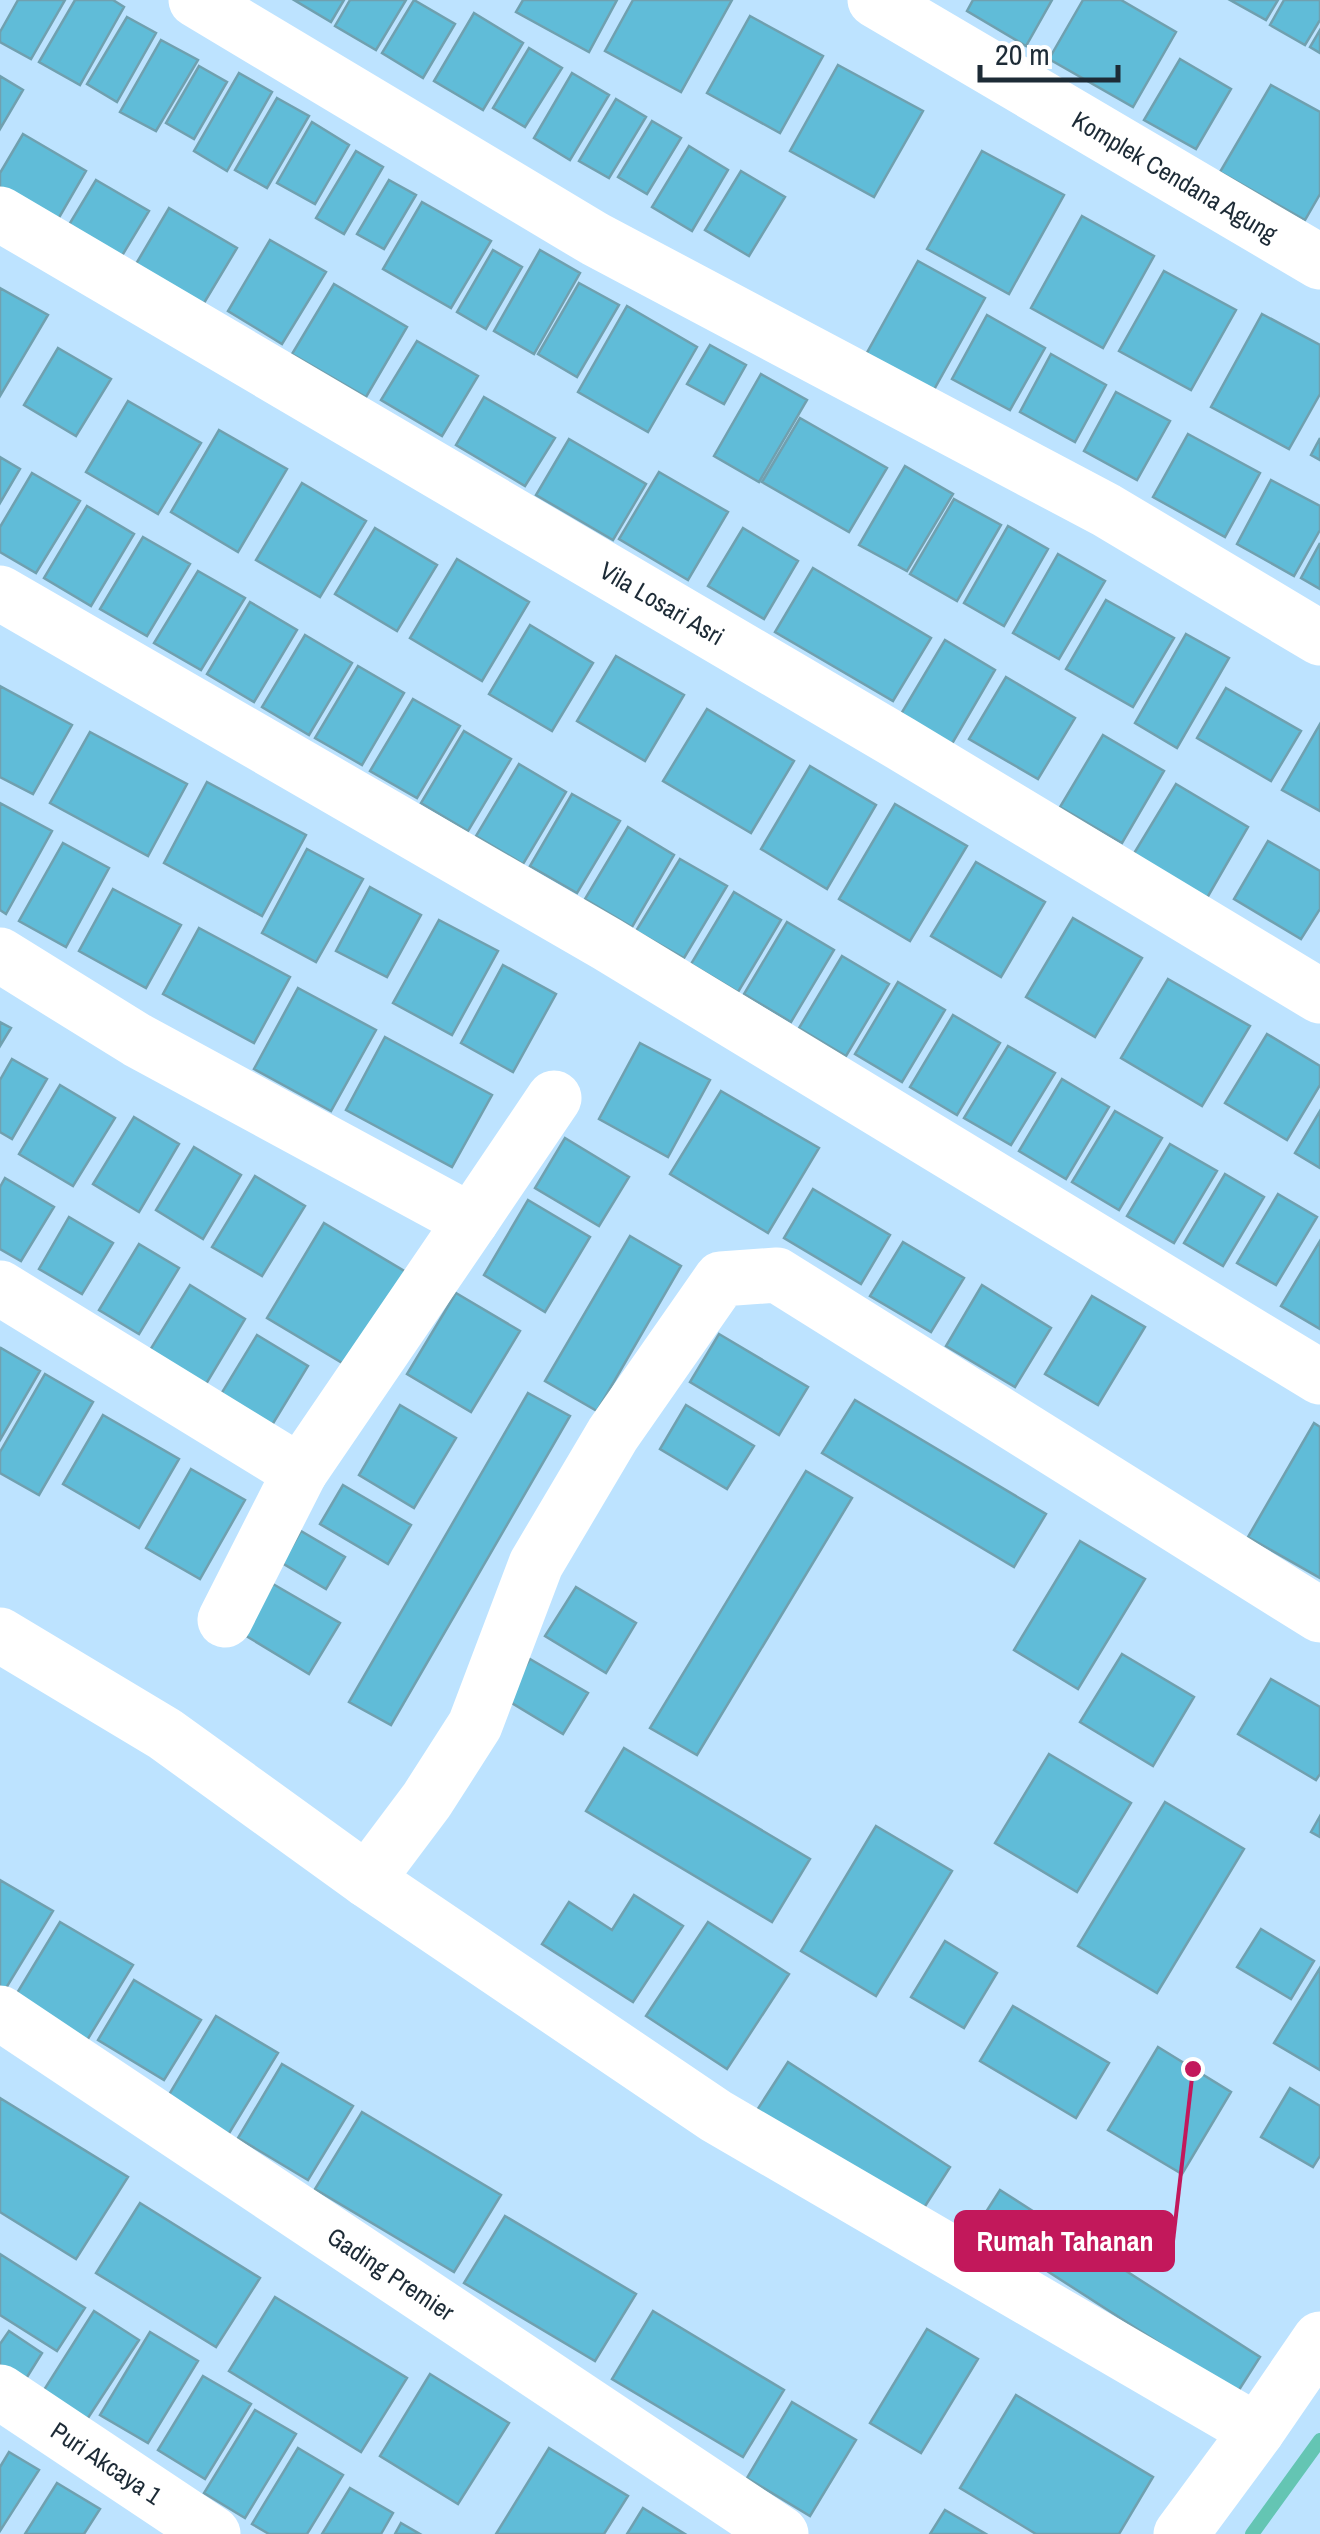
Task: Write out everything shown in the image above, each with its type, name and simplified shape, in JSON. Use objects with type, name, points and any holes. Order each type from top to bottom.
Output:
[{"type":"street","points":[[196,0],[595,239],[1106,510],[1320,638]]},
{"type":"street","name":"Komplek Cendana Agung","points":[[875,0],[1320,262]]},
{"type":"street","name":"Vila Losari Asri","points":[[0,214],[900,743],[1320,996]]},
{"type":"street","points":[[0,594],[607,944],[1320,1377]]},
{"type":"street","points":[[0,955],[137,1040],[470,1221]]},
{"type":"street","points":[[225,1620],[300,1472],[554,1098]]},
{"type":"street","points":[[367,1880],[427,1800],[475,1725],[536,1564],[613,1434],[721,1279],[777,1276],[1320,1615]]},
{"type":"street","points":[[0,1288],[300,1472]]},
{"type":"street","points":[[0,1635],[165,1734],[367,1880],[716,2116],[1258,2431]]},
{"type":"street","name":"Gading Premier","points":[[0,2014],[781,2534]]},
{"type":"street","points":[[1181,2534],[1320,2339]]},
{"type":"street","name":"Puri Akcaya 1","points":[[0,2392],[213,2534]]},
{"type":"building","points":[[18,0],[65,0],[31,59],[0,42],[0,32]]},
{"type":"building","points":[[75,0],[113,0],[124,7],[80,85],[39,62]]},
{"type":"building","points":[[294,0],[344,0],[331,22]]},
{"type":"building","points":[[350,0],[406,0],[376,50],[335,26]]},
{"type":"building","points":[[414,0],[455,24],[423,78],[382,53]]},
{"type":"building","points":[[523,0],[617,0],[589,52],[516,12]]},
{"type":"building","points":[[633,0],[732,0],[681,92],[605,51]]},
{"type":"building","points":[[973,0],[1052,0],[1026,46],[967,11]]},
{"type":"building","points":[[1083,0],[1121,0],[1176,32],[1133,107],[1049,59]]},
{"type":"building","points":[[1230,0],[1278,0],[1266,20]]},
{"type":"building","points":[[1284,0],[1320,0],[1320,20],[1305,45],[1270,25]]},
{"type":"building","points":[[474,13],[523,43],[483,110],[434,81]]},
{"type":"building","points":[[750,16],[823,56],[780,133],[707,93]]},
{"type":"building","points":[[127,17],[156,33],[117,102],[87,84]]},
{"type":"building","points":[[1320,30],[1320,53],[1310,47]]},
{"type":"building","points":[[161,40],[198,60],[156,131],[120,112]]},
{"type":"building","points":[[529,48],[562,68],[525,127],[493,108]]},
{"type":"building","points":[[1180,59],[1231,89],[1196,149],[1144,120]]},
{"type":"building","points":[[838,65],[923,111],[874,197],[790,151]]},
{"type":"building","points":[[199,66],[227,82],[194,139],[166,123]]},
{"type":"building","points":[[239,73],[272,92],[227,171],[194,151]]},
{"type":"building","points":[[572,73],[609,95],[570,160],[534,138]]},
{"type":"building","points":[[0,76],[23,90],[0,129]]},
{"type":"building","points":[[1271,85],[1320,112],[1320,194],[1305,220],[1220,172]]},
{"type":"building","points":[[277,98],[309,116],[267,188],[235,170]]},
{"type":"building","points":[[616,99],[646,117],[609,178],[579,161]]},
{"type":"building","points":[[652,121],[681,138],[647,194],[618,177]]},
{"type":"building","points":[[312,122],[349,145],[315,204],[277,183]]},
{"type":"building","points":[[23,134],[86,171],[53,228],[0,197],[0,173]]},
{"type":"building","points":[[689,146],[728,170],[692,231],[652,207]]},
{"type":"building","points":[[356,151],[383,167],[344,234],[316,218]]},
{"type":"building","points":[[982,151],[1064,195],[1009,294],[927,249]]},
{"type":"building","points":[[741,171],[785,197],[749,256],[705,230]]},
{"type":"building","points":[[96,180],[149,211],[120,259],[67,228]]},
{"type":"building","points":[[389,180],[416,195],[384,249],[357,234]]},
{"type":"building","points":[[422,202],[491,241],[451,308],[383,269]]},
{"type":"building","points":[[169,208],[237,248],[201,308],[133,269]]},
{"type":"building","points":[[1082,216],[1154,256],[1103,348],[1031,308]]},
{"type":"building","points":[[270,240],[326,272],[282,344],[228,311]]},
{"type":"building","points":[[493,250],[522,267],[486,329],[457,312]]},
{"type":"building","points":[[540,250],[580,273],[534,354],[494,331]]},
{"type":"building","points":[[918,261],[985,298],[931,395],[864,358]]},
{"type":"building","points":[[1164,271],[1236,310],[1191,390],[1119,351]]},
{"type":"building","points":[[579,283],[619,305],[577,377],[538,354]]},
{"type":"building","points":[[334,284],[407,327],[366,397],[292,354]]},
{"type":"building","points":[[0,288],[48,315],[0,396]]},
{"type":"building","points":[[627,306],[697,347],[648,432],[578,392]]},
{"type":"building","points":[[1262,314],[1320,345],[1320,394],[1289,449],[1211,407]]},
{"type":"building","points":[[987,315],[1045,348],[1010,410],[952,379]]},
{"type":"building","points":[[417,341],[478,376],[442,436],[381,400]]},
{"type":"building","points":[[710,345],[746,365],[724,404],[687,384]]},
{"type":"building","points":[[58,348],[111,379],[76,436],[24,405]]},
{"type":"building","points":[[1051,354],[1106,385],[1075,442],[1020,412]]},
{"type":"building","points":[[761,374],[807,400],[759,482],[714,456]]},
{"type":"building","points":[[1116,392],[1170,421],[1137,480],[1084,451]]},
{"type":"building","points":[[484,397],[555,438],[525,486],[456,445]]},
{"type":"building","points":[[128,401],[201,443],[158,514],[86,472]]},
{"type":"building","points":[[800,418],[887,468],[849,532],[762,482]]},
{"type":"building","points":[[219,430],[287,469],[238,552],[171,512]]},
{"type":"building","points":[[1188,434],[1260,473],[1225,537],[1153,497]]},
{"type":"building","points":[[1320,438],[1320,460],[1311,455]]},
{"type":"building","points":[[569,439],[646,484],[613,540],[536,495]]},
{"type":"building","points":[[0,457],[20,469],[0,503]]},
{"type":"building","points":[[905,466],[953,494],[907,571],[859,545]]},
{"type":"building","points":[[659,472],[728,512],[688,580],[619,539]]},
{"type":"building","points":[[32,473],[80,501],[36,573],[0,552],[0,527]]},
{"type":"building","points":[[1271,480],[1320,506],[1320,530],[1294,576],[1237,544]]},
{"type":"building","points":[[302,483],[366,521],[320,597],[256,560]]},
{"type":"building","points":[[954,499],[1001,525],[957,601],[910,574]]},
{"type":"building","points":[[87,506],[134,534],[91,606],[44,578]]},
{"type":"building","points":[[1008,526],[1048,549],[1004,626],[964,603]]},
{"type":"building","points":[[375,528],[437,565],[397,631],[335,594]]},
{"type":"building","points":[[743,528],[798,561],[764,619],[708,586]]},
{"type":"building","points":[[143,537],[190,564],[147,636],[100,609]]},
{"type":"building","points":[[1320,543],[1320,589],[1301,578]]},
{"type":"building","points":[[1058,554],[1105,581],[1059,659],[1013,633]]},
{"type":"building","points":[[457,559],[529,602],[482,681],[410,638]]},
{"type":"building","points":[[813,568],[931,638],[893,701],[775,632]]},
{"type":"building","points":[[198,571],[245,598],[201,670],[154,643]]},
{"type":"building","points":[[1106,600],[1174,638],[1133,707],[1066,669]]},
{"type":"building","points":[[250,602],[297,630],[254,702],[207,674]]},
{"type":"building","points":[[530,625],[593,663],[552,731],[489,694]]},
{"type":"building","points":[[1186,634],[1229,658],[1177,748],[1135,723]]},
{"type":"building","points":[[305,635],[352,663],[309,735],[262,707]]},
{"type":"building","points":[[945,640],[995,670],[946,754],[895,724]]},
{"type":"building","points":[[616,656],[684,695],[645,761],[577,721]]},
{"type":"building","points":[[358,666],[404,693],[362,765],[315,738]]},
{"type":"building","points":[[1006,677],[1075,718],[1038,779],[969,739]]},
{"type":"building","points":[[0,686],[72,725],[33,794],[0,777]]},
{"type":"building","points":[[1226,688],[1301,731],[1271,781],[1197,738]]},
{"type":"building","points":[[413,699],[460,726],[417,798],[370,771]]},
{"type":"building","points":[[707,709],[794,761],[751,833],[663,781]]},
{"type":"building","points":[[1320,724],[1320,811],[1282,790]]},
{"type":"building","points":[[464,731],[511,759],[468,831],[421,803]]},
{"type":"building","points":[[90,732],[187,784],[148,856],[50,803]]},
{"type":"building","points":[[1103,735],[1164,771],[1122,843],[1060,807]]},
{"type":"building","points":[[519,764],[566,792],[523,864],[476,836]]},
{"type":"building","points":[[810,766],[876,805],[827,889],[761,849]]},
{"type":"building","points":[[207,782],[306,835],[262,916],[164,863]]},
{"type":"building","points":[[1176,784],[1248,827],[1207,898],[1133,855]]},
{"type":"building","points":[[572,794],[620,821],[577,893],[530,866]]},
{"type":"building","points":[[0,803],[52,831],[6,914],[0,910]]},
{"type":"building","points":[[895,804],[967,846],[910,941],[839,899]]},
{"type":"building","points":[[628,827],[674,855],[632,927],[585,899]]},
{"type":"building","points":[[1268,841],[1320,871],[1320,909],[1301,939],[1234,899]]},
{"type":"building","points":[[63,843],[109,868],[66,947],[19,921]]},
{"type":"building","points":[[307,849],[363,879],[316,962],[262,933]]},
{"type":"building","points":[[680,859],[727,886],[684,958],[636,931]]},
{"type":"building","points":[[976,862],[1045,902],[1001,977],[931,936]]},
{"type":"building","points":[[370,887],[421,915],[387,977],[336,951]]},
{"type":"building","points":[[113,889],[181,925],[146,988],[79,951]]},
{"type":"building","points":[[734,892],[781,920],[738,992],[691,964]]},
{"type":"building","points":[[1073,918],[1142,958],[1095,1037],[1026,997]]},
{"type":"building","points":[[439,920],[498,951],[452,1035],[393,1003]]},
{"type":"building","points":[[787,922],[834,950],[791,1022],[744,994]]},
{"type":"building","points":[[199,928],[290,977],[254,1043],[163,994]]},
{"type":"building","points":[[842,956],[889,984],[846,1056],[799,1028]]},
{"type":"building","points":[[503,965],[556,994],[513,1072],[461,1043]]},
{"type":"building","points":[[1168,979],[1250,1026],[1202,1106],[1121,1058]]},
{"type":"building","points":[[898,982],[945,1010],[902,1082],[855,1054]]},
{"type":"building","points":[[298,988],[376,1030],[331,1111],[254,1069]]},
{"type":"building","points":[[953,1015],[1000,1043],[957,1115],[910,1087]]},
{"type":"building","points":[[0,1022],[11,1028],[0,1046]]},
{"type":"building","points":[[1267,1034],[1320,1066],[1320,1085],[1287,1140],[1225,1103]]},
{"type":"building","points":[[385,1037],[492,1095],[452,1167],[346,1110]]},
{"type":"building","points":[[640,1043],[710,1080],[668,1157],[599,1119]]},
{"type":"building","points":[[1008,1046],[1055,1073],[1011,1145],[964,1118]]},
{"type":"building","points":[[12,1059],[47,1079],[12,1139],[0,1132],[0,1080]]},
{"type":"building","points":[[1062,1079],[1109,1107],[1066,1179],[1019,1151]]},
{"type":"building","points":[[60,1085],[115,1118],[73,1186],[19,1154]]},
{"type":"building","points":[[721,1091],[819,1148],[768,1233],[670,1174]]},
{"type":"building","points":[[1115,1111],[1162,1138],[1119,1210],[1072,1182]]},
{"type":"building","points":[[1320,1111],[1320,1168],[1295,1153]]},
{"type":"building","points":[[134,1117],[179,1144],[139,1212],[93,1184]]},
{"type":"building","points":[[565,1138],[629,1177],[599,1226],[535,1188]]},
{"type":"building","points":[[1170,1144],[1217,1171],[1174,1243],[1127,1216]]},
{"type":"building","points":[[194,1147],[241,1175],[203,1239],[156,1210]]},
{"type":"building","points":[[1225,1174],[1264,1197],[1223,1266],[1184,1243]]},
{"type":"building","points":[[255,1176],[305,1206],[262,1276],[212,1247]]},
{"type":"building","points":[[5,1178],[54,1207],[21,1261],[0,1249],[0,1187]]},
{"type":"building","points":[[813,1189],[890,1235],[861,1284],[784,1238]]},
{"type":"building","points":[[1278,1194],[1317,1217],[1276,1285],[1237,1263]]},
{"type":"building","points":[[528,1200],[590,1237],[545,1312],[484,1275]]},
{"type":"building","points":[[69,1217],[113,1243],[82,1294],[39,1269]]},
{"type":"building","points":[[324,1223],[406,1272],[349,1367],[267,1318]]},
{"type":"building","points":[[630,1236],[681,1266],[597,1411],[545,1381]]},
{"type":"building","points":[[1320,1241],[1320,1329],[1281,1306]]},
{"type":"building","points":[[903,1242],[964,1278],[931,1332],[870,1296]]},
{"type":"building","points":[[139,1244],[179,1268],[139,1334],[99,1310]]},
{"type":"building","points":[[190,1285],[245,1319],[203,1389],[147,1355]]},
{"type":"building","points":[[982,1285],[1051,1328],[1015,1387],[946,1346]]},
{"type":"building","points":[[456,1293],[520,1331],[471,1412],[407,1374]]},
{"type":"building","points":[[1092,1296],[1145,1327],[1098,1405],[1045,1374]]},
{"type":"building","points":[[719,1334],[808,1387],[779,1435],[690,1382]]},
{"type":"building","points":[[257,1335],[308,1366],[269,1430],[218,1399]]},
{"type":"building","points":[[0,1350],[40,1371],[0,1440]]},
{"type":"building","points":[[45,1374],[93,1402],[39,1495],[0,1473],[0,1452]]},
{"type":"building","points":[[528,1393],[570,1416],[391,1725],[349,1702]]},
{"type":"building","points":[[855,1400],[1046,1514],[1014,1567],[822,1453]]},
{"type":"building","points":[[400,1405],[456,1438],[414,1508],[359,1475]]},
{"type":"building","points":[[686,1405],[754,1446],[727,1489],[660,1449]]},
{"type":"building","points":[[103,1415],[179,1459],[139,1528],[63,1484]]},
{"type":"building","points":[[1314,1423],[1320,1427],[1320,1578],[1248,1537]]},
{"type":"building","points":[[191,1469],[245,1500],[200,1579],[146,1548]]},
{"type":"building","points":[[806,1471],[852,1498],[697,1755],[650,1728]]},
{"type":"building","points":[[343,1485],[411,1525],[388,1564],[320,1524]]},
{"type":"building","points":[[301,1531],[345,1557],[326,1589],[282,1563]]},
{"type":"building","points":[[1080,1541],[1145,1579],[1078,1689],[1014,1650]]},
{"type":"building","points":[[273,1584],[340,1623],[309,1674],[243,1634]]},
{"type":"building","points":[[576,1587],[636,1623],[606,1673],[545,1636]]},
{"type":"building","points":[[1122,1654],[1194,1697],[1153,1766],[1080,1722]]},
{"type":"building","points":[[530,1659],[588,1693],[563,1734],[505,1699]]},
{"type":"building","points":[[1271,1679],[1320,1707],[1320,1774],[1316,1780],[1238,1734]]},
{"type":"building","points":[[624,1748],[810,1859],[772,1922],[586,1811]]},
{"type":"building","points":[[1049,1754],[1131,1803],[1077,1892],[995,1843]]},
{"type":"building","points":[[1165,1802],[1244,1849],[1157,1993],[1078,1946]]},
{"type":"building","points":[[1320,1816],[1320,1837],[1311,1832]]},
{"type":"building","points":[[876,1826],[952,1871],[876,1996],[801,1951]]},
{"type":"building","points":[[0,1880],[53,1911],[3,1993],[0,1992]]},
{"type":"building","points":[[634,1895],[683,1926],[633,2002],[542,1944],[569,1902],[612,1930]]},
{"type":"building","points":[[60,1922],[133,1965],[86,2042],[14,1998]]},
{"type":"building","points":[[708,1922],[789,1974],[727,2069],[646,2016]]},
{"type":"building","points":[[1261,1929],[1314,1961],[1291,1999],[1237,1967]]},
{"type":"building","points":[[945,1941],[997,1973],[964,2028],[911,1997]]},
{"type":"building","points":[[1320,1968],[1320,2070],[1274,2043]]},
{"type":"building","points":[[134,1980],[201,2020],[164,2080],[98,2040]]},
{"type":"building","points":[[1013,2006],[1109,2063],[1076,2118],[980,2061]]},
{"type":"building","points":[[216,2016],[278,2053],[228,2135],[167,2098]]},
{"type":"building","points":[[1158,2047],[1231,2092],[1182,2174],[1108,2130]]},
{"type":"building","points":[[788,2062],[950,2167],[913,2225],[750,2121]]},
{"type":"building","points":[[282,2064],[353,2106],[308,2180],[238,2138]]},
{"type":"building","points":[[1290,2088],[1320,2106],[1320,2156],[1313,2167],[1261,2137]]},
{"type":"building","points":[[0,2098],[128,2177],[76,2259],[0,2212]]},
{"type":"building","points":[[362,2112],[501,2195],[454,2272],[315,2189]]},
{"type":"building","points":[[1000,2190],[1260,2357],[1237,2393],[977,2226]]},
{"type":"building","points":[[140,2203],[260,2278],[216,2347],[96,2273]]},
{"type":"building","points":[[505,2216],[636,2294],[595,2361],[464,2283]]},
{"type":"building","points":[[0,2254],[85,2308],[57,2351],[0,2315]]},
{"type":"building","points":[[275,2297],[407,2378],[361,2452],[229,2371]]},
{"type":"building","points":[[94,2311],[139,2340],[86,2421],[42,2393]]},
{"type":"building","points":[[653,2311],[784,2390],[743,2457],[612,2379]]},
{"type":"building","points":[[927,2329],[978,2359],[921,2453],[870,2423]]},
{"type":"building","points":[[9,2331],[42,2353],[19,2390],[0,2378],[0,2344]]},
{"type":"building","points":[[150,2332],[198,2361],[148,2443],[100,2415]]},
{"type":"building","points":[[430,2374],[509,2423],[458,2504],[380,2456]]},
{"type":"building","points":[[203,2376],[251,2404],[205,2479],[158,2450]]},
{"type":"building","points":[[1016,2395],[1153,2477],[1119,2534],[1036,2534],[960,2488]]},
{"type":"building","points":[[792,2402],[856,2440],[810,2516],[747,2478]]},
{"type":"building","points":[[255,2410],[296,2434],[245,2518],[204,2493]]},
{"type":"building","points":[[298,2448],[343,2475],[307,2534],[269,2534],[252,2524]]},
{"type":"building","points":[[549,2448],[628,2496],[604,2534],[496,2534]]},
{"type":"building","points":[[9,2452],[39,2470],[0,2531],[0,2467]]},
{"type":"building","points":[[57,2483],[100,2509],[84,2534],[25,2534]]},
{"type":"building","points":[[350,2488],[393,2513],[381,2534],[322,2534]]},
{"type":"building","points":[[643,2508],[685,2534],[627,2534]]},
{"type":"building","points":[[945,2510],[986,2534],[930,2534]]},
{"type":"building","points":[[401,2523],[420,2534],[395,2534]]},
{"type":"waterway","points":[[1252,2534],[1320,2440]]},
{"type":"place","name":"Rumah Tahanan","points":[[1193,2069]]}]
